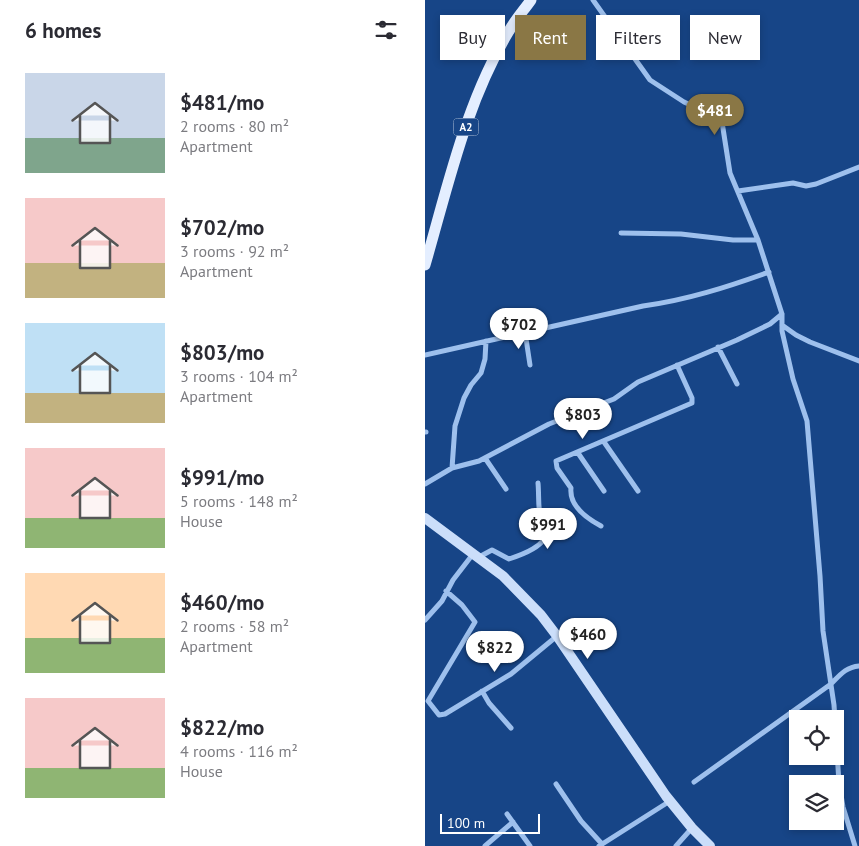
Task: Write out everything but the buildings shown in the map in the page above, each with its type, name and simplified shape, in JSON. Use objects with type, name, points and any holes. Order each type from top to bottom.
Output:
[{"type":"main road","name":"A2","points":[[425,265],[462,140],[485,76],[509,31],[531,0]]},
{"type":"street","points":[[593,0],[650,80],[684,102],[717,117],[722,122],[730,173],[769,272],[782,314],[782,331],[793,379],[803,404],[807,421],[823,631],[835,711],[840,791],[855,846]]},
{"type":"street","points":[[738,191],[793,183],[806,186],[859,167]]},
{"type":"street","points":[[621,233],[681,234],[733,240],[758,240]]},
{"type":"street","points":[[425,355],[678,300],[717,290],[769,272]]},
{"type":"street","points":[[425,484],[452,468],[485,458],[549,424],[613,399],[639,382],[737,340],[770,324],[782,314]]},
{"type":"street","points":[[782,325],[810,342],[859,361]]},
{"type":"street","points":[[525,332],[531,365]]},
{"type":"street","points":[[452,468],[455,426],[464,398],[481,372],[485,359],[486,341]]},
{"type":"street","points":[[718,347],[737,384]]},
{"type":"street","points":[[601,526],[579,511],[570,494],[571,488],[557,468],[556,461],[692,403],[692,398],[677,365]]},
{"type":"street","points":[[604,442],[638,491]]},
{"type":"street","points":[[578,453],[604,491]]},
{"type":"street","points":[[485,458],[506,489]]},
{"type":"street","points":[[425,620],[442,601],[446,591],[476,556],[492,550],[509,559],[528,552],[543,541],[547,533],[547,526],[541,516],[538,483]]},
{"type":"street","points":[[425,518],[503,576],[541,615],[641,762],[692,828],[710,846]]},
{"type":"street","points":[[446,591],[462,605],[475,622],[428,700],[439,715],[511,674],[557,636]]},
{"type":"street","points":[[694,782],[831,684],[846,669],[852,666],[859,666]]},
{"type":"street","points":[[482,692],[511,728]]},
{"type":"street","points":[[556,784],[600,845],[670,801]]},
{"type":"street","points":[[507,814],[530,846]]},
{"type":"street","points":[[485,846],[513,822]]},
{"type":"street","points":[[676,846],[692,828]]}]
